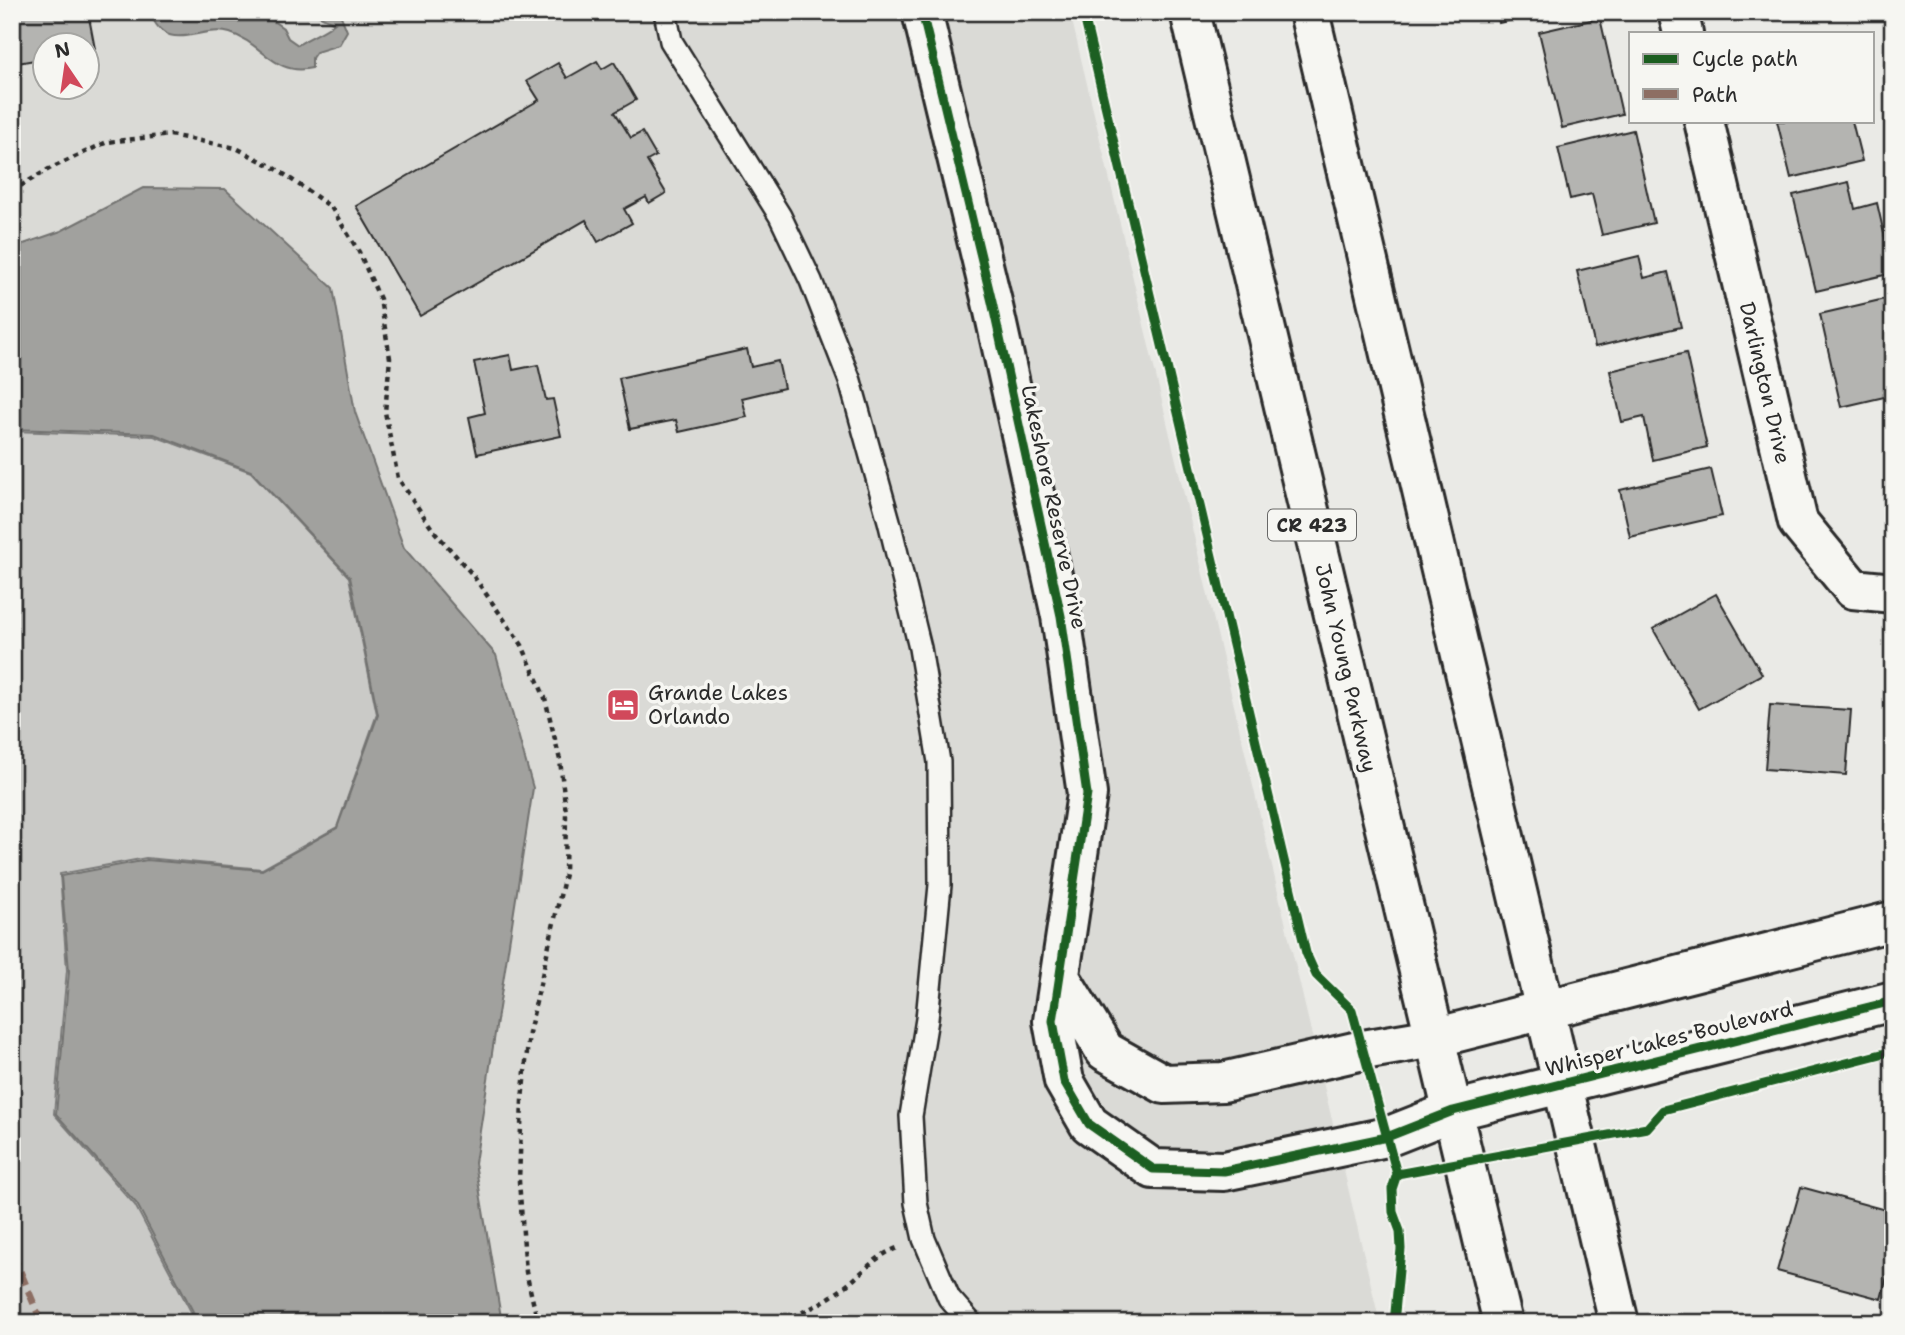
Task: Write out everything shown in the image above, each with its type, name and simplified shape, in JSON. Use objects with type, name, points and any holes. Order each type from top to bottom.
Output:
[{"type":"main road","name":"Lakeshore Reserve Drive","points":[[922,12],[989,289],[1060,615],[1087,794],[1053,1021],[1064,1081],[1089,1124],[1153,1168],[1224,1171],[1387,1138],[1452,1111]]},
{"type":"main road","name":"John Young Parkway","points":[[1190,12],[1503,1323]]},
{"type":"main road","points":[[1309,12],[1619,1323]]},
{"type":"main road","points":[[1678,12],[1683,32]]},
{"type":"main road","name":"Darlington Drive","points":[[1704,122],[1798,522],[1853,589],[1893,593]]},
{"type":"main road","points":[[1060,977],[1105,1051],[1164,1084],[1223,1083],[1546,1011],[1893,921]]},
{"type":"main road","name":"Whisper Lakes Boulevard","points":[[1452,1111],[1893,1001]]},
{"type":"lane","points":[[665,12],[671,41],[780,216],[811,281],[850,381],[889,521],[920,648],[939,762],[940,872],[927,1019],[911,1116],[916,1203],[924,1239],[949,1298],[971,1323]]},
{"type":"path","points":[[12,191],[49,169],[107,142],[170,135],[236,148],[275,168],[331,207],[359,252],[380,299],[390,358],[385,412],[398,478],[433,530],[472,574],[522,645],[545,698],[560,760],[566,813],[565,874],[529,1033],[519,1167],[526,1272],[538,1323]]},
{"type":"path","points":[[774,1323],[797,1316],[846,1286],[883,1253],[924,1239]]},
{"type":"shaded area","name":"Grande Lakes Orlando","points":[[12,12],[1070,12],[1380,1323],[12,1323]]},
{"type":"shaded area","points":[[150,12],[260,12],[283,28],[288,38],[298,45],[335,23],[320,16],[318,12],[344,12],[341,16],[347,31],[339,45],[316,52],[312,58],[312,68],[288,68],[230,33],[219,31],[174,36],[165,33]]},
{"type":"shaded area","points":[[143,188],[225,189],[333,288],[355,412],[404,548],[496,655],[533,788],[475,1163],[502,1323],[199,1323],[137,1204],[56,1114],[69,971],[61,876],[147,860],[262,870],[337,828],[378,715],[350,577],[251,471],[154,434],[12,429],[12,248],[61,231]]},
{"type":"shaded area","points":[[12,431],[154,436],[251,472],[349,577],[377,714],[337,827],[262,869],[146,858],[60,874],[67,970],[54,1114],[135,1205],[197,1323],[12,1323]]},
{"type":"building","points":[[12,12],[88,12],[92,32],[32,32],[32,60],[12,64]]},
{"type":"building","points":[[1497,12],[1546,12],[1499,23]]},
{"type":"building","points":[[1600,18],[1622,114],[1562,128],[1539,32]]},
{"type":"building","points":[[597,61],[602,69],[614,62],[636,100],[615,112],[631,138],[642,132],[656,156],[647,161],[666,193],[649,203],[646,197],[624,209],[632,223],[598,242],[586,220],[420,316],[356,206],[539,100],[527,81],[558,63],[567,78]]},
{"type":"building","points":[[1777,122],[1852,122],[1862,161],[1791,178]]},
{"type":"building","points":[[1633,130],[1654,223],[1602,235],[1592,194],[1570,199],[1558,148]]},
{"type":"building","points":[[1849,182],[1855,209],[1877,203],[1893,273],[1816,291],[1793,195]]},
{"type":"building","points":[[1639,256],[1644,278],[1668,272],[1681,327],[1595,347],[1577,271]]},
{"type":"building","points":[[1889,298],[1893,313],[1893,395],[1841,407],[1820,314]]},
{"type":"building","points":[[747,349],[751,367],[778,361],[784,388],[742,398],[747,417],[679,432],[676,420],[630,429],[619,378]]},
{"type":"building","points":[[1686,353],[1707,447],[1653,460],[1644,417],[1622,422],[1610,371]]},
{"type":"building","points":[[510,355],[513,370],[538,365],[546,400],[553,399],[561,436],[477,454],[469,417],[485,413],[474,362]]},
{"type":"building","points":[[1711,469],[1722,516],[1630,537],[1620,490]]},
{"type":"building","points":[[1716,594],[1762,674],[1699,709],[1653,629]]},
{"type":"building","points":[[1770,705],[1851,710],[1846,775],[1765,769]]},
{"type":"building","points":[[1893,711],[1893,737],[1887,712]]},
{"type":"building","points":[[1801,1187],[1893,1212],[1893,1255],[1881,1299],[1777,1271]]},
{"type":"marked path","points":[[12,1252],[42,1323]]},
{"type":"cycle path","points":[[922,12],[992,302],[1061,616],[1087,794],[1053,1021],[1064,1081],[1089,1124],[1153,1169],[1224,1171],[1387,1137],[1453,1111],[1893,1001]]},
{"type":"cycle path","points":[[1083,12],[1306,953],[1316,975],[1352,1010],[1397,1174],[1392,1189],[1393,1212],[1400,1231],[1401,1249],[1394,1323]]},
{"type":"cycle path","points":[[1397,1174],[1647,1128],[1663,1110],[1893,1051]]},
{"type":"place","name":"Grande Lakes Orlando","points":[[623,705]]}]
